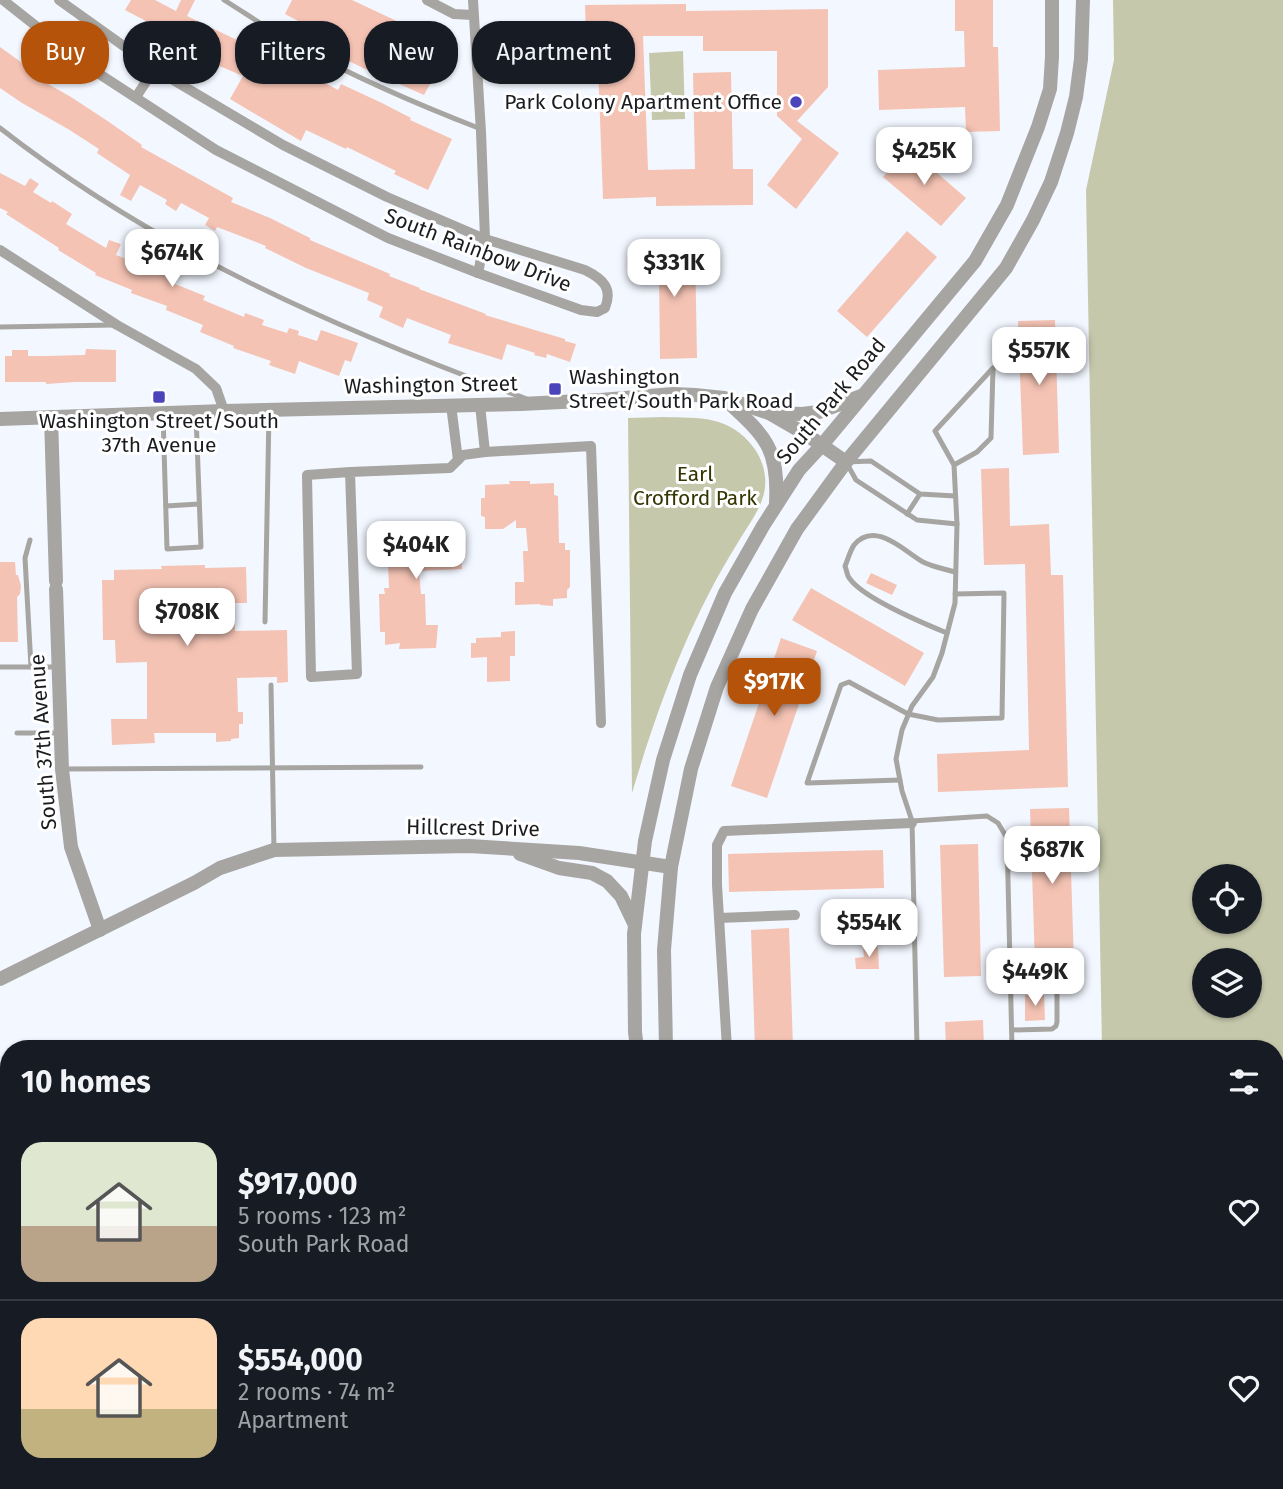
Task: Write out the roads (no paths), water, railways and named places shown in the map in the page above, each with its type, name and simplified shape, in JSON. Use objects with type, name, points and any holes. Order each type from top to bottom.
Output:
[{"type":"street","name":"South Rainbow Drive","points":[[3,0],[84,64],[216,150],[388,238],[478,274],[581,310],[597,312],[605,309],[609,298],[607,286],[597,276],[485,239],[387,197],[283,145],[182,84]]},
{"type":"street","name":"South Rainbow Drive","points":[[59,0],[123,45]]},
{"type":"street","points":[[427,0],[454,14],[473,15]]},
{"type":"street","points":[[472,0],[485,239],[478,274]]},
{"type":"street","name":"South Park Road","points":[[636,1040],[635,925],[645,841],[663,760],[690,675],[725,593],[799,470],[975,261],[1007,205],[1050,89],[1052,0]]},
{"type":"street","points":[[666,1040],[664,950],[671,867],[691,769],[717,687],[752,609],[797,528],[846,462],[1006,268],[1033,220],[1051,182],[1076,97],[1081,59],[1083,0]]},
{"type":"street","points":[[136,97],[145,84]]},
{"type":"street","points":[[0,250],[117,325],[196,369],[216,388],[223,411]]},
{"type":"street","name":"Washington Street","points":[[0,419],[537,403],[673,394],[724,398],[769,413],[846,462]]},
{"type":"street","points":[[769,413],[819,412],[863,396]]},
{"type":"street","points":[[724,398],[755,426],[764,438],[775,463],[778,478],[776,507]]},
{"type":"street","points":[[451,405],[458,460]]},
{"type":"street","points":[[480,405],[485,453]]},
{"type":"street","name":"South 37th Avenue","points":[[51,417],[62,769],[71,847],[100,930]]},
{"type":"street","points":[[350,472],[357,674],[311,677],[307,475],[350,472],[450,468],[463,455],[591,446],[601,723]]},
{"type":"street","points":[[727,1040],[716,885],[717,845],[724,831],[912,822]]},
{"type":"street","name":"Hillcrest Drive","points":[[100,930],[220,868],[274,850],[469,846],[579,853],[671,867]]},
{"type":"street","points":[[502,848],[559,868],[592,873],[607,881],[621,896],[635,925]]},
{"type":"street","points":[[719,918],[794,915]]},
{"type":"street","points":[[0,979],[100,930]]},
{"type":"lane","points":[[224,0],[298,46],[347,71],[434,111],[481,129]]},
{"type":"lane","points":[[0,128],[66,177],[152,230],[257,288],[397,350],[537,403]]},
{"type":"lane","points":[[0,327],[117,325]]},
{"type":"lane","points":[[917,1040],[912,822],[896,759],[902,730],[912,705],[933,677],[955,603],[957,524],[954,465],[935,431],[993,368],[991,438],[977,452],[954,465]]},
{"type":"lane","points":[[265,622],[269,410]]},
{"type":"lane","points":[[163,413],[167,549],[201,547],[196,412]]},
{"type":"lane","points":[[955,496],[920,494],[871,461],[846,462],[856,480],[917,520],[957,524]]},
{"type":"lane","points":[[907,514],[920,494]]},
{"type":"lane","points":[[166,506],[199,504]]},
{"type":"lane","points":[[947,633],[908,618],[859,587],[849,578],[845,566],[852,547],[860,540],[873,535],[891,541],[925,562],[956,572]]},
{"type":"lane","points":[[30,540],[25,558],[31,667]]},
{"type":"lane","points":[[900,780],[807,783],[841,685],[849,682],[908,714],[938,720],[1002,718],[1003,593],[955,594]]},
{"type":"lane","points":[[0,667],[59,667]]},
{"type":"lane","points":[[271,685],[274,850]]},
{"type":"lane","points":[[17,733],[61,733]]},
{"type":"lane","points":[[62,769],[421,767]]},
{"type":"lane","points":[[912,822],[987,816],[998,823],[1007,838],[1012,1040]]},
{"type":"lane","points":[[1011,989],[1056,991],[1058,1022],[1052,1029],[1012,1030]]},
{"type":"place","name":"Park Colony Apartment Office","points":[[796,102]]},
{"type":"place","name":"Washington Street/South Park Road","points":[[555,389]]},
{"type":"place","name":"Washington Street/South 37th Avenue","points":[[159,397]]},
{"type":"park label","name":"Earl Crofford Park","points":[[695,486]]}]
